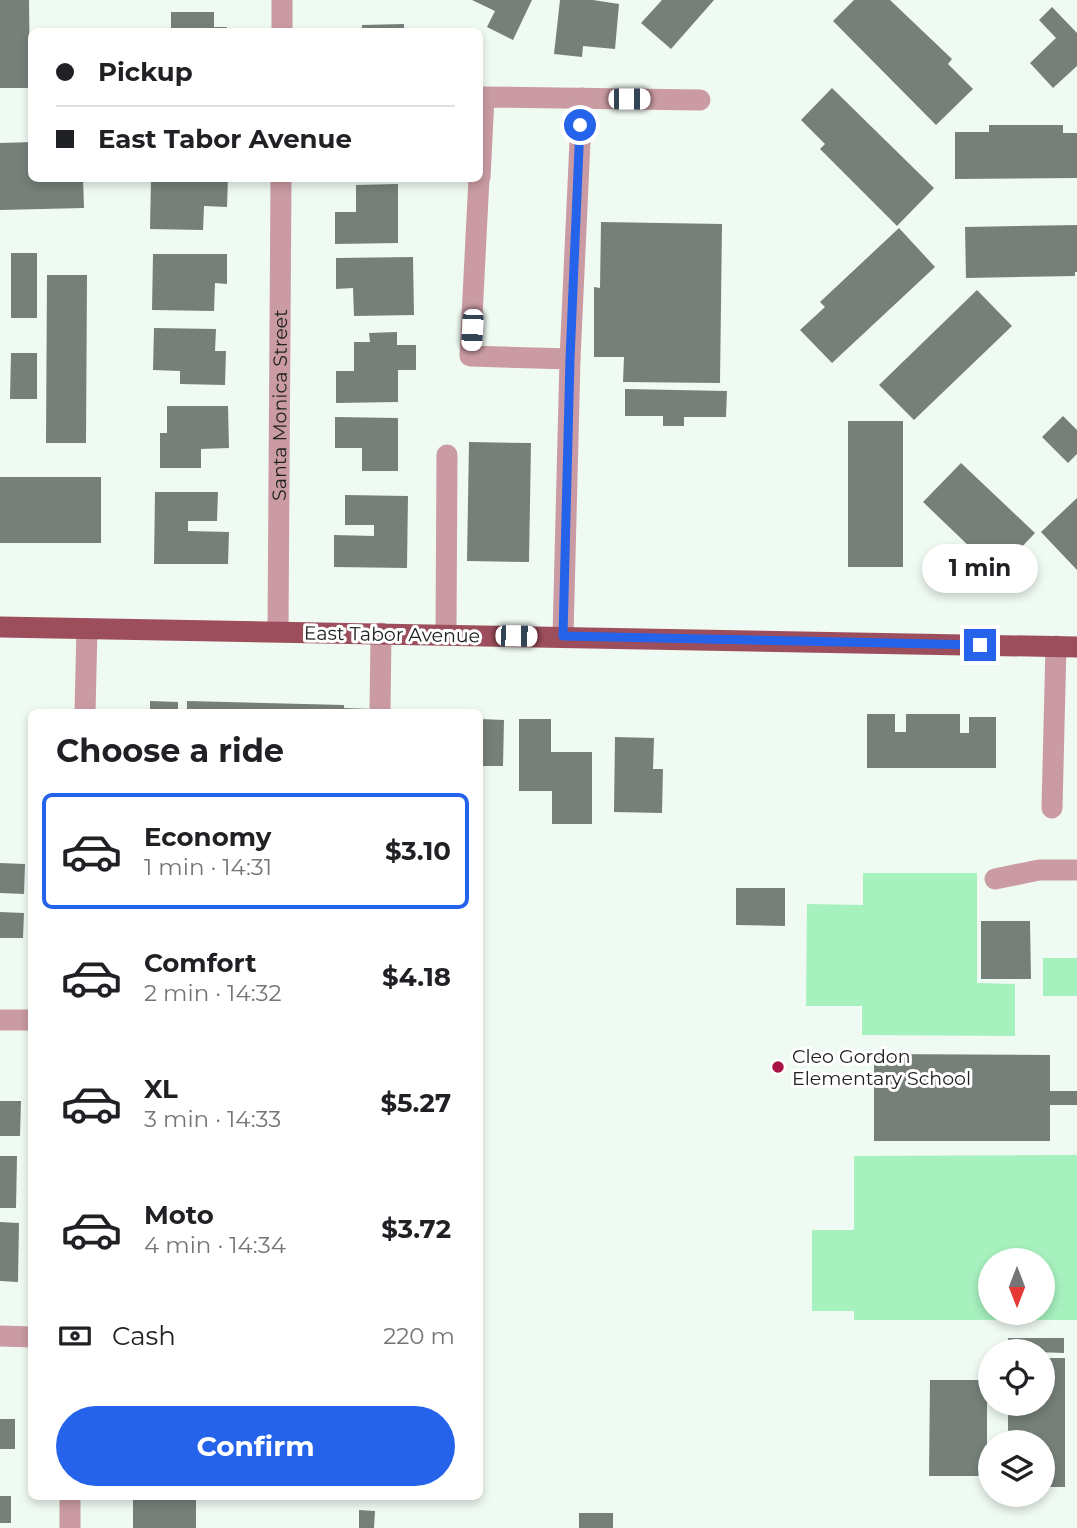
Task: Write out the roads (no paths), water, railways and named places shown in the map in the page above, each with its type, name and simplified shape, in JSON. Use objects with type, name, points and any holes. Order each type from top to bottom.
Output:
[{"type":"main road","name":"East Tabor Avenue","points":[[0,627],[1066,646]]},
{"type":"street","points":[[282,0],[282,28]]},
{"type":"street","points":[[483,117],[484,97],[700,100]]},
{"type":"street","points":[[563,636],[570,359],[582,99]]},
{"type":"street","name":"Santa Monica Street","points":[[278,631],[281,182]]},
{"type":"street","points":[[480,182],[470,356],[570,359]]},
{"type":"street","points":[[446,635],[447,455]]},
{"type":"street","points":[[85,709],[87,629]]},
{"type":"street","points":[[380,709],[381,633]]},
{"type":"street","points":[[1052,808],[1066,646]]},
{"type":"street","points":[[995,879],[1039,870],[1077,870]]},
{"type":"street","points":[[0,1020],[28,1020]]},
{"type":"street","points":[[0,1336],[28,1337]]},
{"type":"street","points":[[70,1500],[70,1528]]},
{"type":"place","name":"Cleo Gordon Elementary School","points":[[778,1067]]}]
